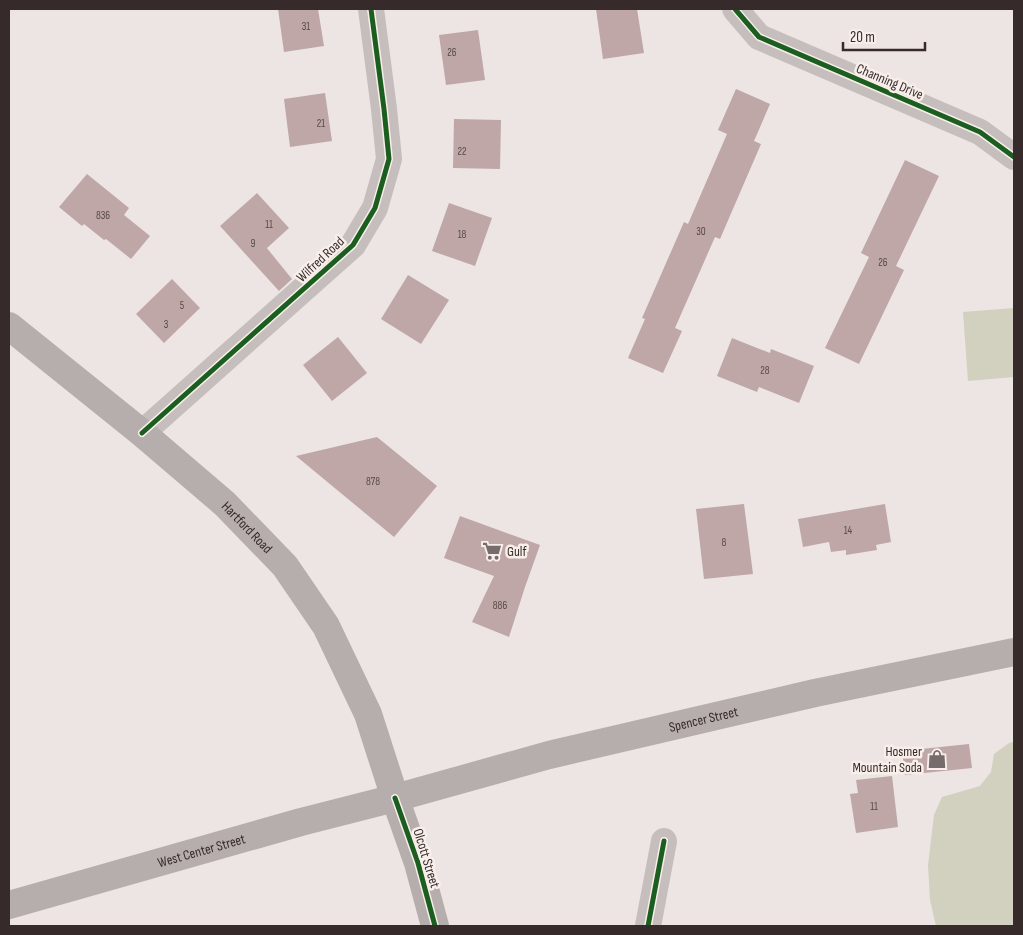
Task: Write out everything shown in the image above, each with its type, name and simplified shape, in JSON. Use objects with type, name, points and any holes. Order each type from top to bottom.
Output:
[{"type":"main road","name":"Hartford Road","points":[[9,326],[142,433],[226,504],[285,566],[326,626],[342,658],[368,714],[395,798]]},
{"type":"main road","name":"Spencer Street","points":[[395,798],[549,755],[636,734],[814,693],[1014,652]]},
{"type":"main road","name":"West Center Street","points":[[9,905],[301,822],[395,798]]},
{"type":"main road","name":"Olcott Street","points":[[395,798],[418,863],[435,926]]},
{"type":"street","name":"Wilfred Road","points":[[142,433],[353,245],[374,208],[389,159],[371,9]]},
{"type":"street","name":"Channing Drive","points":[[734,9],[760,37],[980,132],[1014,156]]},
{"type":"street","points":[[648,926],[664,841]]},
{"type":"shaded area","points":[[1014,308],[1014,377],[968,381],[963,312]]},
{"type":"shaded area","points":[[1014,742],[1014,926],[936,926],[930,900],[928,865],[934,815],[942,797],[980,786],[991,772],[994,754],[1009,743]]},
{"type":"building","points":[[278,9],[318,9],[324,46],[284,52]]},
{"type":"building","points":[[596,9],[637,9],[644,53],[603,59]]},
{"type":"building","points":[[478,30],[485,80],[446,85],[439,35]]},
{"type":"building","points":[[736,89],[770,104],[754,141],[761,144],[720,239],[715,237],[675,328],[682,331],[663,373],[628,358],[645,319],[642,318],[684,222],[688,224],[727,134],[718,130]]},
{"type":"building","points":[[325,93],[332,141],[290,147],[284,99]]},
{"type":"building","points":[[454,119],[501,120],[500,169],[453,168]]},
{"type":"building","points":[[905,160],[939,176],[896,266],[904,270],[859,364],[825,348],[869,257],[861,253]]},
{"type":"building","points":[[87,174],[129,208],[124,215],[150,236],[131,259],[84,224],[82,226],[59,207]]},
{"type":"building","points":[[257,193],[289,228],[266,247],[292,279],[279,291],[220,226]]},
{"type":"building","points":[[449,203],[492,218],[475,266],[432,251]]},
{"type":"building","points":[[408,275],[449,300],[421,344],[381,319]]},
{"type":"building","points":[[172,279],[200,308],[164,343],[136,314]]},
{"type":"building","points":[[338,337],[367,373],[332,401],[303,365]]},
{"type":"building","points":[[732,338],[770,353],[771,349],[814,366],[799,403],[759,387],[757,392],[717,376]]},
{"type":"building","points":[[377,437],[437,486],[394,537],[296,456]]},
{"type":"building","points":[[744,504],[753,574],[704,579],[696,509]]},
{"type":"building","points":[[885,504],[891,542],[876,545],[877,550],[846,555],[846,550],[831,552],[829,542],[803,547],[798,519]]},
{"type":"building","name":"Gulf","points":[[460,516],[540,545],[509,637],[472,622],[494,576],[444,558]]},
{"type":"building","name":"Hosmer Mountain Soda","points":[[969,744],[972,768],[905,775],[902,751]]},
{"type":"building","points":[[892,776],[898,827],[856,833],[850,794],[858,793],[856,780]]},
{"type":"cycle path","points":[[142,433],[353,245],[375,208],[389,159],[371,9]]},
{"type":"cycle path","points":[[735,9],[759,37],[980,132],[1014,157]]},
{"type":"cycle path","points":[[395,798],[418,863],[435,926]]},
{"type":"cycle path","points":[[648,926],[664,841]]},
{"type":"place","name":"Gulf","points":[[492,551]]},
{"type":"place","name":"Hosmer Mountain Soda","points":[[937,759]]}]
